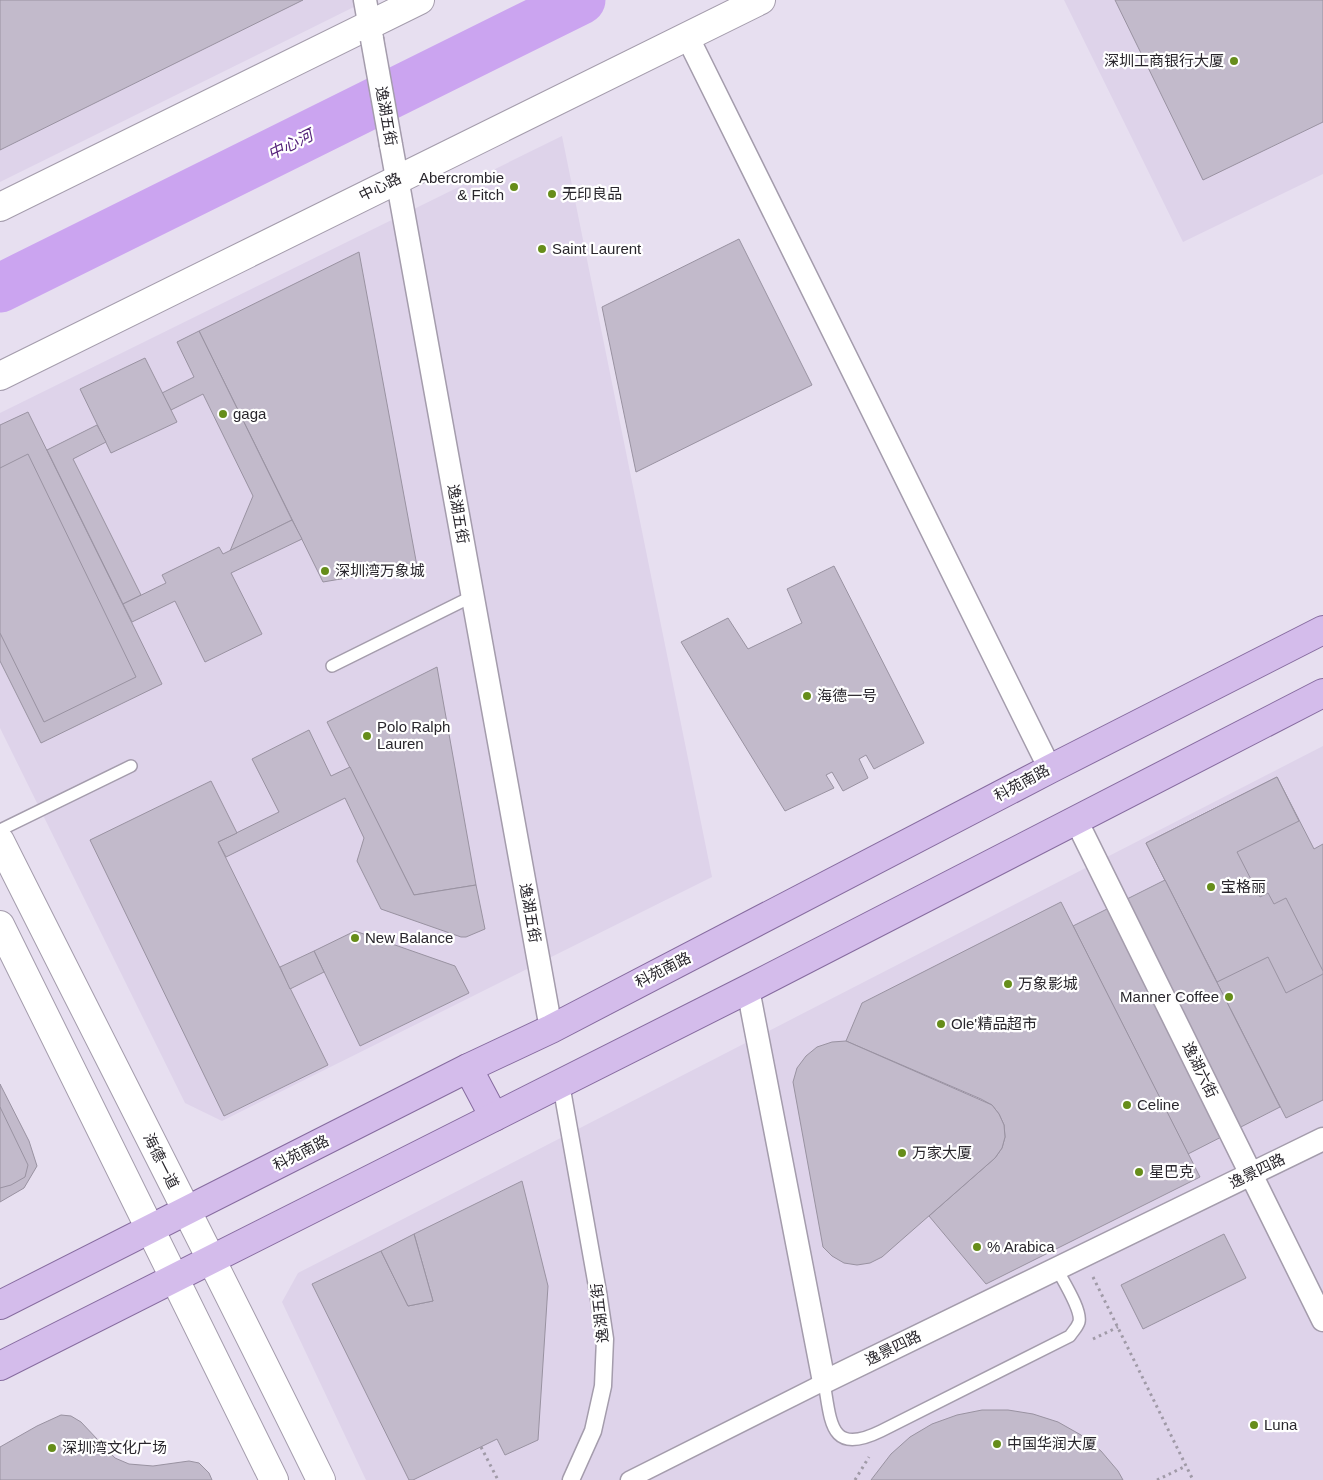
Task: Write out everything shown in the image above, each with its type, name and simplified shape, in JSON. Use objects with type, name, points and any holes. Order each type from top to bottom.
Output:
[{"type":"main road","name":"科苑南路","points":[[0,1305],[468,1068],[551,1028],[1050,769],[1323,630]]},
{"type":"main road","points":[[0,1366],[748,989],[1323,693]]},
{"type":"main road","points":[[468,1068],[494,1117]]},
{"type":"street","points":[[0,207],[369,21],[420,0]]},
{"type":"street","name":"中心路","points":[[0,376],[761,0]]},
{"type":"street","name":"逸湖五街","points":[[369,21],[551,1028]]},
{"type":"street","points":[[687,36],[1050,769]]},
{"type":"street","name":"逸湖六街","points":[[1076,820],[1323,1320]]},
{"type":"street","name":"海德一道","points":[[0,841],[321,1480]]},
{"type":"street","points":[[0,926],[274,1480]]},
{"type":"street","points":[[629,1480],[824,1382],[748,989]]},
{"type":"street","name":"逸湖五街","points":[[561,1084],[605,1339],[603,1386],[593,1431],[571,1480]]},
{"type":"street","name":"逸景四路","points":[[824,1382],[1323,1139]]},
{"type":"lane","points":[[332,666],[473,596]]},
{"type":"lane","points":[[0,830],[131,766]]},
{"type":"lane","points":[[824,1382],[830,1418],[840,1436],[847,1440],[857,1440],[881,1431],[1070,1336],[1079,1320],[1078,1311],[1057,1269]]},
{"type":"path","points":[[1083,1256],[1193,1480]]},
{"type":"path","points":[[481,1447],[498,1480]]},
{"type":"path","points":[[1157,1480],[1186,1466]]},
{"type":"shaded area","points":[[0,0],[368,0],[0,182]]},
{"type":"shaded area","points":[[1064,0],[1323,0],[1323,174],[1183,242]]},
{"type":"shaded area","name":"深圳湾万象城","points":[[562,136],[712,877],[222,1121],[185,1103],[0,728],[0,413]]},
{"type":"shaded area","points":[[1323,746],[1323,1480],[366,1480],[282,1302],[298,1273]]},
{"type":"building","points":[[0,0],[303,0],[0,150]]},
{"type":"building","name":"深圳工商银行大厦","points":[[1115,0],[1323,0],[1323,122],[1203,180]]},
{"type":"building","points":[[739,239],[812,385],[636,472],[602,307]]},
{"type":"building","points":[[359,252],[417,566],[323,582],[199,331]]},
{"type":"building","points":[[199,331],[292,520],[230,551],[253,496],[203,394],[171,410],[162,393],[194,377],[177,342]]},
{"type":"building","points":[[145,358],[177,422],[111,453],[80,389]]},
{"type":"building","points":[[28,412],[162,684],[41,743],[0,661],[0,425]]},
{"type":"building","points":[[97,425],[106,442],[73,459],[141,595],[123,604],[47,450]]},
{"type":"building","points":[[28,454],[136,677],[44,722],[0,633],[0,468]]},
{"type":"building","points":[[292,520],[302,539],[231,573],[262,634],[205,662],[175,601],[132,622],[123,604],[166,583],[162,575],[219,547],[223,554]]},
{"type":"building","name":"海德一号","points":[[834,566],[924,743],[874,769],[866,755],[859,759],[868,778],[843,791],[832,772],[826,775],[834,788],[785,811],[681,642],[728,618],[748,649],[802,623],[787,589]]},
{"type":"building","points":[[437,667],[476,885],[414,895],[327,722]]},
{"type":"building","points":[[309,730],[331,776],[350,767],[414,895],[476,885],[485,929],[466,937],[461,937],[381,909],[357,861],[364,838],[345,798],[226,857],[218,842],[279,812],[252,759]]},
{"type":"building","points":[[1277,777],[1314,849],[1323,844],[1323,1100],[1286,1118],[1146,843]]},
{"type":"building","name":"宝格丽","points":[[1277,777],[1299,821],[1237,852],[1260,897],[1268,893],[1274,904],[1286,898],[1323,971],[1323,974],[1286,993],[1268,957],[1217,982],[1146,843]]},
{"type":"building","points":[[211,781],[237,833],[218,842],[328,1065],[224,1116],[90,840]]},
{"type":"building","points":[[1165,880],[1280,1107],[1188,1154],[1073,926]]},
{"type":"building","points":[[1061,902],[1200,1177],[986,1284],[929,1216],[995,1158],[1002,1148],[1005,1137],[1004,1125],[999,1114],[992,1105],[981,1099],[846,1041],[862,1003]]},
{"type":"building","points":[[355,931],[455,966],[469,993],[360,1046],[314,951]]},
{"type":"building","points":[[314,951],[324,972],[290,989],[280,967]]},
{"type":"building","name":"万家大厦","points":[[846,1041],[992,1105],[1004,1125],[1005,1137],[1002,1148],[995,1158],[882,1257],[870,1263],[857,1265],[844,1263],[832,1256],[823,1247],[793,1082],[797,1068],[806,1056],[817,1047],[832,1042]]},
{"type":"building","points":[[0,1084],[29,1141],[37,1166],[24,1188],[0,1202]]},
{"type":"building","points":[[0,1107],[28,1165],[25,1177],[11,1185],[0,1188]]},
{"type":"building","points":[[522,1181],[548,1286],[538,1440],[505,1455],[497,1439],[413,1480],[409,1480],[312,1284],[381,1251],[408,1306],[433,1301],[414,1234]]},
{"type":"building","points":[[414,1234],[433,1301],[408,1306],[381,1251]]},
{"type":"building","points":[[1224,1234],[1246,1278],[1143,1329],[1121,1285]]},
{"type":"building","name":"中国华润大厦","points":[[982,1410],[1008,1410],[1033,1414],[1058,1422],[1081,1435],[1101,1451],[1123,1480],[871,1480],[891,1454],[910,1437],[932,1424],[957,1415]]},
{"type":"building","name":"深圳湾文化广场","points":[[61,1415],[71,1416],[81,1422],[115,1458],[129,1464],[153,1466],[189,1461],[199,1463],[209,1473],[212,1480],[0,1480],[0,1447]]},
{"type":"waterway","name":"中心河","points":[[0,288],[581,0]]},
{"type":"place","name":"深圳工商银行大厦","points":[[1234,61]]},
{"type":"place","name":"Abercrombie & Fitch","points":[[514,187]]},
{"type":"place","name":"无印良品","points":[[552,194]]},
{"type":"place","name":"Saint Laurent","points":[[542,249]]},
{"type":"place","name":"gaga","points":[[223,414]]},
{"type":"place","name":"深圳湾万象城","points":[[325,571]]},
{"type":"place","name":"海德一号","points":[[807,696]]},
{"type":"place","name":"Polo Ralph Lauren","points":[[367,736]]},
{"type":"place","name":"宝格丽","points":[[1211,887]]},
{"type":"place","name":"New Balance","points":[[355,938]]},
{"type":"place","name":"万象影城","points":[[1008,984]]},
{"type":"place","name":"Manner Coffee","points":[[1229,997]]},
{"type":"place","name":"Ole'精品超市","points":[[941,1024]]},
{"type":"place","name":"Celine","points":[[1127,1105]]},
{"type":"place","name":"万家大厦","points":[[902,1153]]},
{"type":"place","name":"星巴克","points":[[1139,1172]]},
{"type":"place","name":"% Arabica","points":[[977,1247]]},
{"type":"place","name":"Luna","points":[[1254,1425]]},
{"type":"place","name":"中国华润大厦","points":[[997,1444]]},
{"type":"place","name":"深圳湾文化广场","points":[[52,1448]]}]
